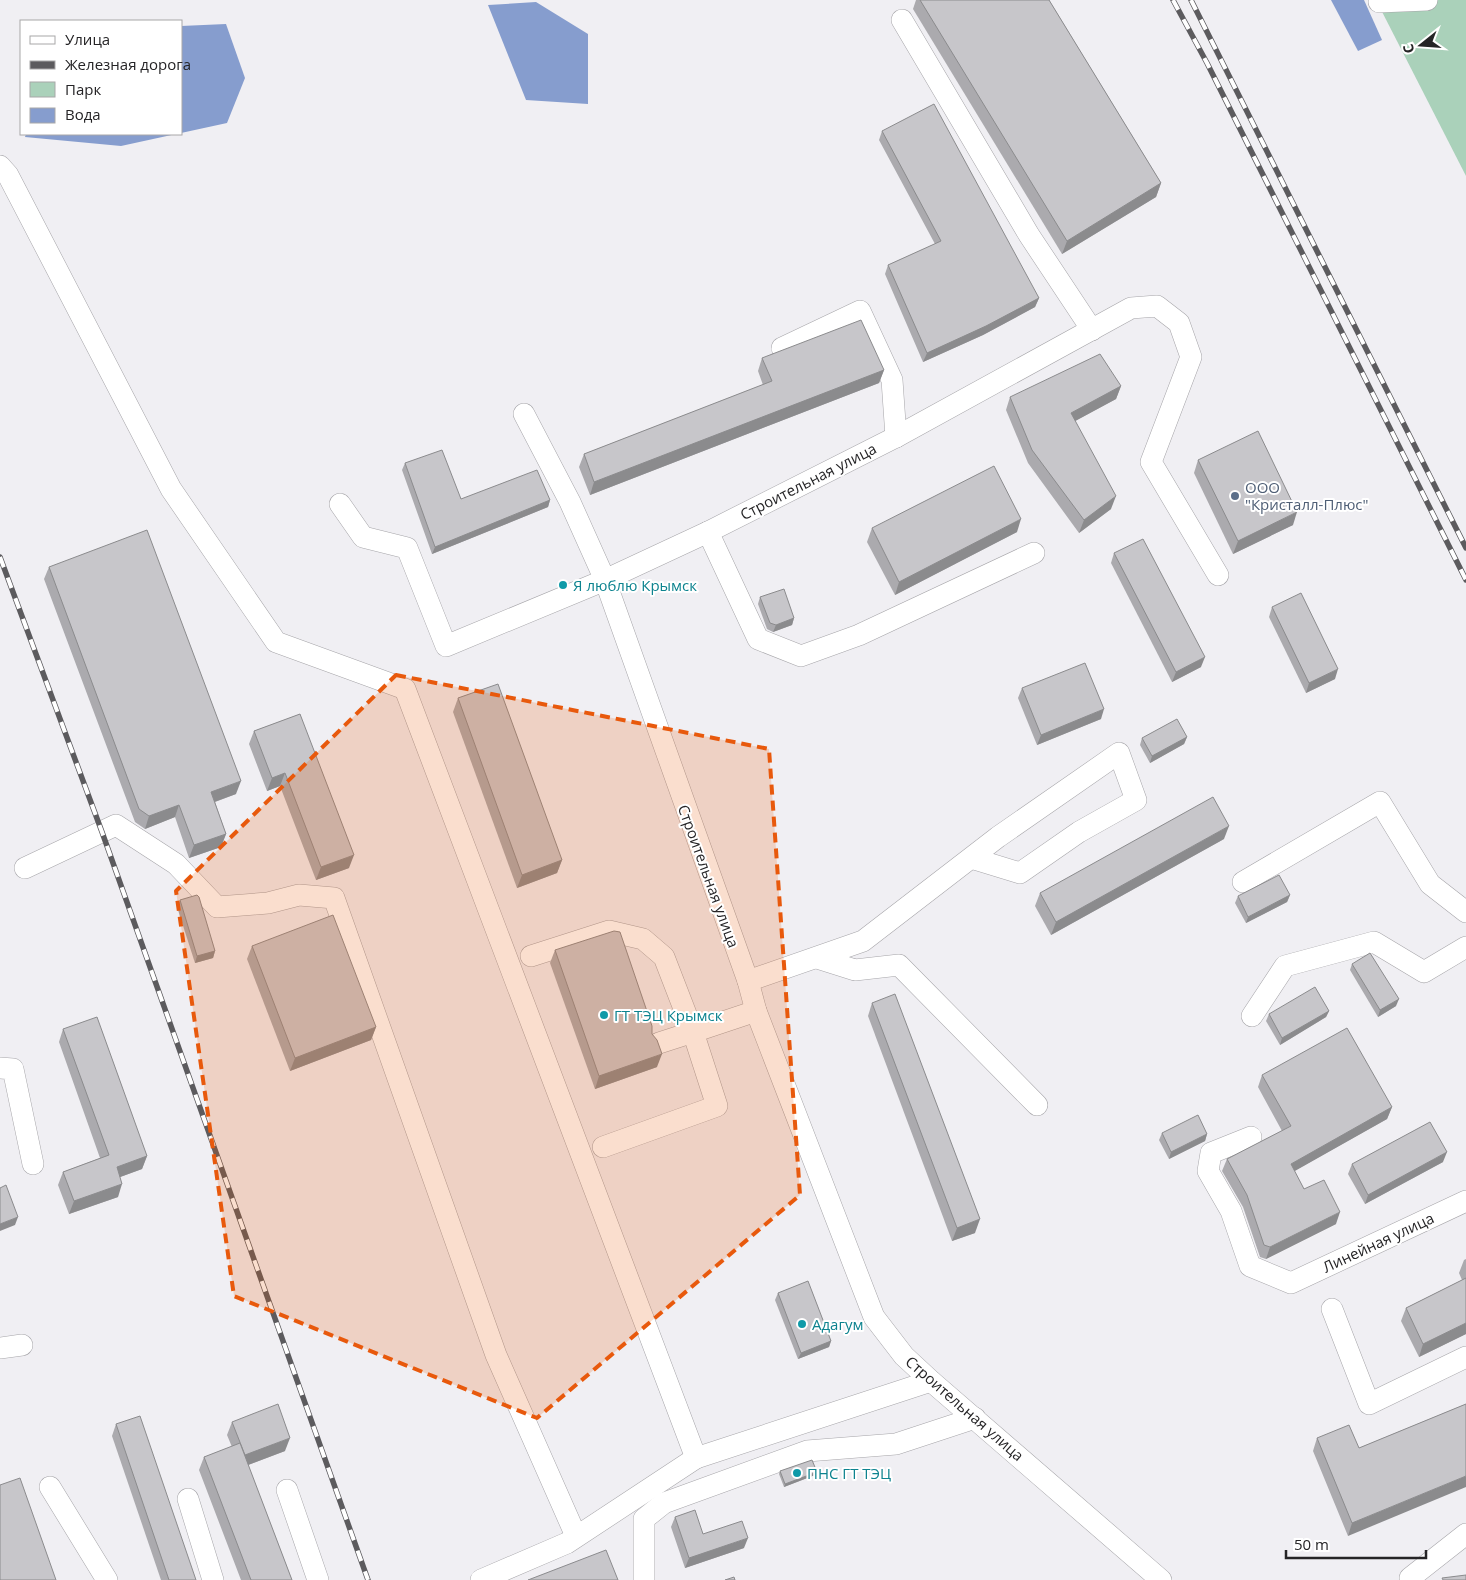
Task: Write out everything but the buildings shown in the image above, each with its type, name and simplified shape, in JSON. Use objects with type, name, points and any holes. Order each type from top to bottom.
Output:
[{"type":"street","points":[[1379,2],[1427,0]]},
{"type":"street","points":[[902,20],[1029,235],[1092,330]]},
{"type":"street","points":[[0,166],[8,175],[171,489],[276,642],[405,689],[696,1458]]},
{"type":"street","name":"Строительная улица","points":[[1161,1580],[931,1381],[904,1356],[874,1317],[756,1011],[748,982],[605,580],[708,532],[896,437],[1131,308],[1157,306],[1179,323],[1191,357],[1151,462],[1218,575]]},
{"type":"street","points":[[782,348],[860,311],[892,380],[896,437]]},
{"type":"street","points":[[340,504],[363,537],[407,548],[446,646],[605,580],[570,502],[524,414]]},
{"type":"street","points":[[708,532],[758,639],[801,656],[860,635],[1034,553]]},
{"type":"street","points":[[748,982],[863,941],[998,837],[1119,753],[1136,800],[1079,832],[1020,873],[971,858]]},
{"type":"street","points":[[1244,882],[1380,802],[1430,884],[1466,912]]},
{"type":"street","points":[[25,868],[116,825],[176,864],[217,907],[268,903],[299,896],[334,898],[496,1355],[576,1536]]},
{"type":"street","points":[[531,956],[609,931],[643,939],[664,957],[693,1032],[717,1106],[604,1147]]},
{"type":"street","points":[[1252,1016],[1285,966],[1374,942],[1424,972],[1466,947]]},
{"type":"street","points":[[817,958],[855,970],[899,965],[1037,1105]]},
{"type":"street","points":[[659,1044],[756,1011]]},
{"type":"street","points":[[0,1068],[13,1069],[32,1164]]},
{"type":"street","name":"Линейная улица","points":[[1251,1137],[1211,1153],[1208,1170],[1231,1211],[1250,1266],[1291,1283],[1466,1201]]},
{"type":"street","points":[[1332,1309],[1369,1404],[1466,1357]]},
{"type":"street","points":[[0,1348],[22,1345]]},
{"type":"street","points":[[481,1580],[567,1543],[696,1458],[931,1381]]},
{"type":"street","points":[[644,1580],[644,1519],[664,1504],[807,1450],[896,1444],[975,1418]]},
{"type":"street","points":[[50,1487],[107,1580]]},
{"type":"street","points":[[287,1490],[318,1580]]},
{"type":"street","points":[[188,1499],[214,1580]]},
{"type":"street","points":[[1410,1578],[1466,1534]]},
{"type":"highlighted area","points":[[396,675],[769,749],[800,1195],[537,1418],[234,1296],[176,891]]},
{"type":"green space","points":[[1376,0],[1466,0],[1466,176]]},
{"type":"water","points":[[1331,0],[1364,0],[1382,40],[1358,51]]},
{"type":"water","points":[[536,2],[588,34],[588,104],[526,100],[488,5]]},
{"type":"water","points":[[226,24],[245,78],[227,123],[182,133],[182,26]]},
{"type":"water","points":[[26,135],[171,135],[121,146],[25,137]]},
{"type":"railway","points":[[1173,0],[1207,63],[1466,580]]},
{"type":"railway","points":[[1191,0],[1466,548]]},
{"type":"railway","points":[[0,557],[102,832],[368,1580]]},
{"type":"place","name":"ООО \"Кристалл-Плюс\"","points":[[1235,496]]},
{"type":"place","name":"Я люблю Крымск","points":[[563,585]]},
{"type":"place","name":"ГТ ТЭЦ Крымск","points":[[604,1015]]},
{"type":"place","name":"Адагум","points":[[802,1324]]},
{"type":"place","name":"ПНС ГТ ТЭЦ","points":[[797,1473]]}]
